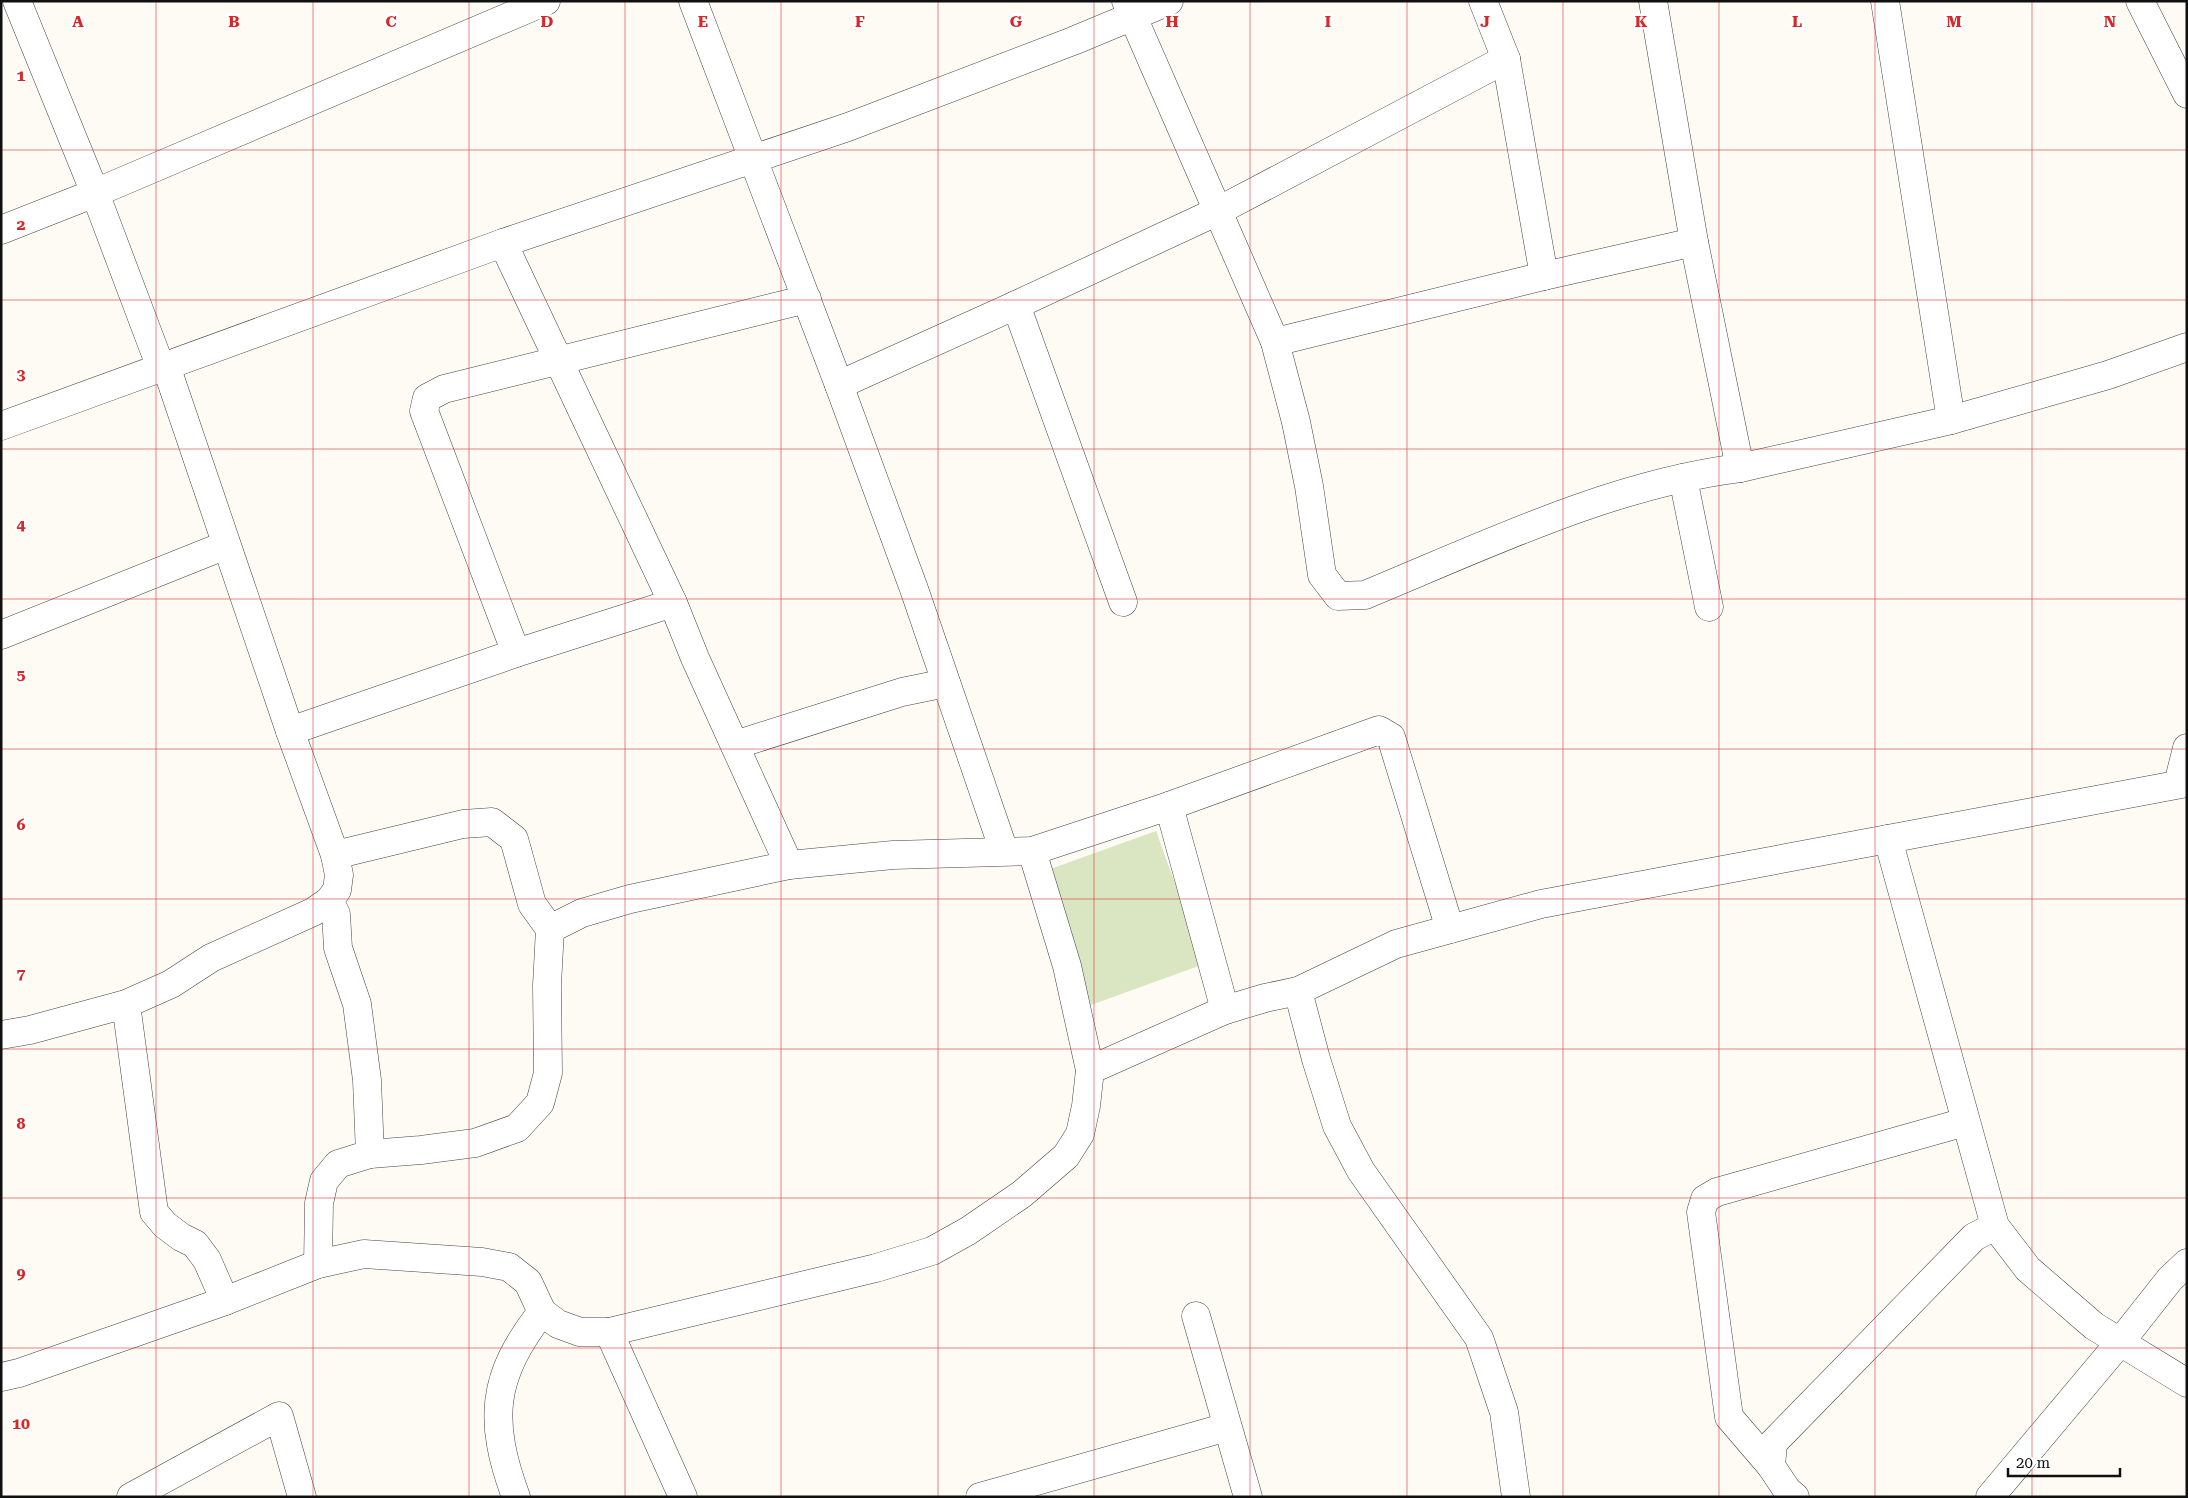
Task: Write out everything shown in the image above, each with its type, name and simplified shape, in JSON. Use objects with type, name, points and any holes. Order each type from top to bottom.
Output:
[{"type":"street","points":[[1,1035],[30,1030],[126,1004],[171,984],[211,958],[313,912],[329,901],[337,890],[339,875],[335,855],[163,367],[96,193],[17,1]]},
{"type":"street","points":[[1,230],[96,193],[546,1]]},
{"type":"street","points":[[693,1],[840,385],[914,589],[1004,852]]},
{"type":"street","points":[[1,426],[503,243],[848,127],[1073,41],[1129,9],[1169,1]]},
{"type":"street","points":[[1483,1],[1506,59],[1544,276]]},
{"type":"street","points":[[1653,1],[1694,242],[1740,468]]},
{"type":"street","points":[[1885,1],[1950,420]]},
{"type":"street","points":[[2140,1],[2187,94]]},
{"type":"street","points":[[1129,9],[1275,342],[1296,422],[1310,486],[1322,576],[1338,596],[1364,595],[1568,512],[1627,491],[1708,472],[1740,468],[1950,420],[2108,375],[2187,347]]},
{"type":"street","points":[[840,385],[1218,211],[1506,59]]},
{"type":"street","points":[[1275,342],[1544,276],[1694,242]]},
{"type":"street","points":[[503,243],[673,603],[789,865]]},
{"type":"street","points":[[516,653],[424,411],[427,398],[444,389],[558,359],[807,299]]},
{"type":"street","points":[[1016,305],[1124,602]]},
{"type":"street","points":[[1683,478],[1709,607]]},
{"type":"street","points":[[1,635],[226,545]]},
{"type":"street","points":[[290,731],[516,653],[673,603]]},
{"type":"street","points":[[735,745],[902,692],[946,683]]},
{"type":"street","points":[[550,930],[582,913],[630,899],[789,865],[893,855],[1032,851],[1169,806],[1380,730],[1391,737],[1450,929]]},
{"type":"street","points":[[1090,1070],[1225,1010],[1265,998],[1298,991],[1396,944],[1541,904],[2183,783],[2187,748]]},
{"type":"street","points":[[1169,806],[1225,1010]]},
{"type":"street","points":[[318,1264],[319,1203],[324,1181],[338,1164],[370,1154],[475,1143],[517,1128],[540,1104],[548,1073],[547,984],[550,930],[532,904],[514,839],[492,822],[464,824],[335,855]]},
{"type":"street","points":[[1888,839],[1995,1226],[2028,1269],[2094,1326],[2187,1383]]},
{"type":"street","points":[[1,1377],[19,1373],[225,1301],[318,1264],[364,1254],[482,1262],[509,1267],[528,1282],[542,1312],[558,1324],[580,1332],[609,1332],[876,1268],[932,1251],[968,1231],[1022,1194],[1066,1156],[1080,1134],[1086,1106],[1090,1070],[1066,966],[1032,851]]},
{"type":"street","points":[[329,901],[336,914],[338,948],[357,1004],[367,1080],[370,1154]]},
{"type":"street","points":[[1298,991],[1316,1059],[1337,1126],[1357,1164],[1402,1232],[1479,1338],[1504,1412],[1516,1497]]},
{"type":"street","points":[[126,1004],[154,1212],[165,1225],[180,1237],[195,1244],[207,1260],[225,1301]]},
{"type":"street","points":[[1795,1497],[1787,1490],[1772,1466],[1729,1417],[1701,1212],[1705,1199],[1716,1192],[1965,1122]]},
{"type":"street","points":[[1772,1466],[1773,1443],[1974,1237],[1995,1226]]},
{"type":"street","points":[[1990,1497],[2121,1341],[2170,1279],[2187,1263]]},
{"type":"street","points":[[516,1497],[506,1469],[498,1434],[499,1394],[510,1363],[523,1336],[542,1312]]},
{"type":"street","points":[[1196,1316],[1248,1497]]},
{"type":"street","points":[[609,1332],[683,1497]]},
{"type":"street","points":[[131,1497],[279,1416],[302,1497]]},
{"type":"street","points":[[980,1497],[1227,1426]]},
{"type":"green space","points":[[1156,831],[1204,964],[1091,1005],[1042,872]]}]
